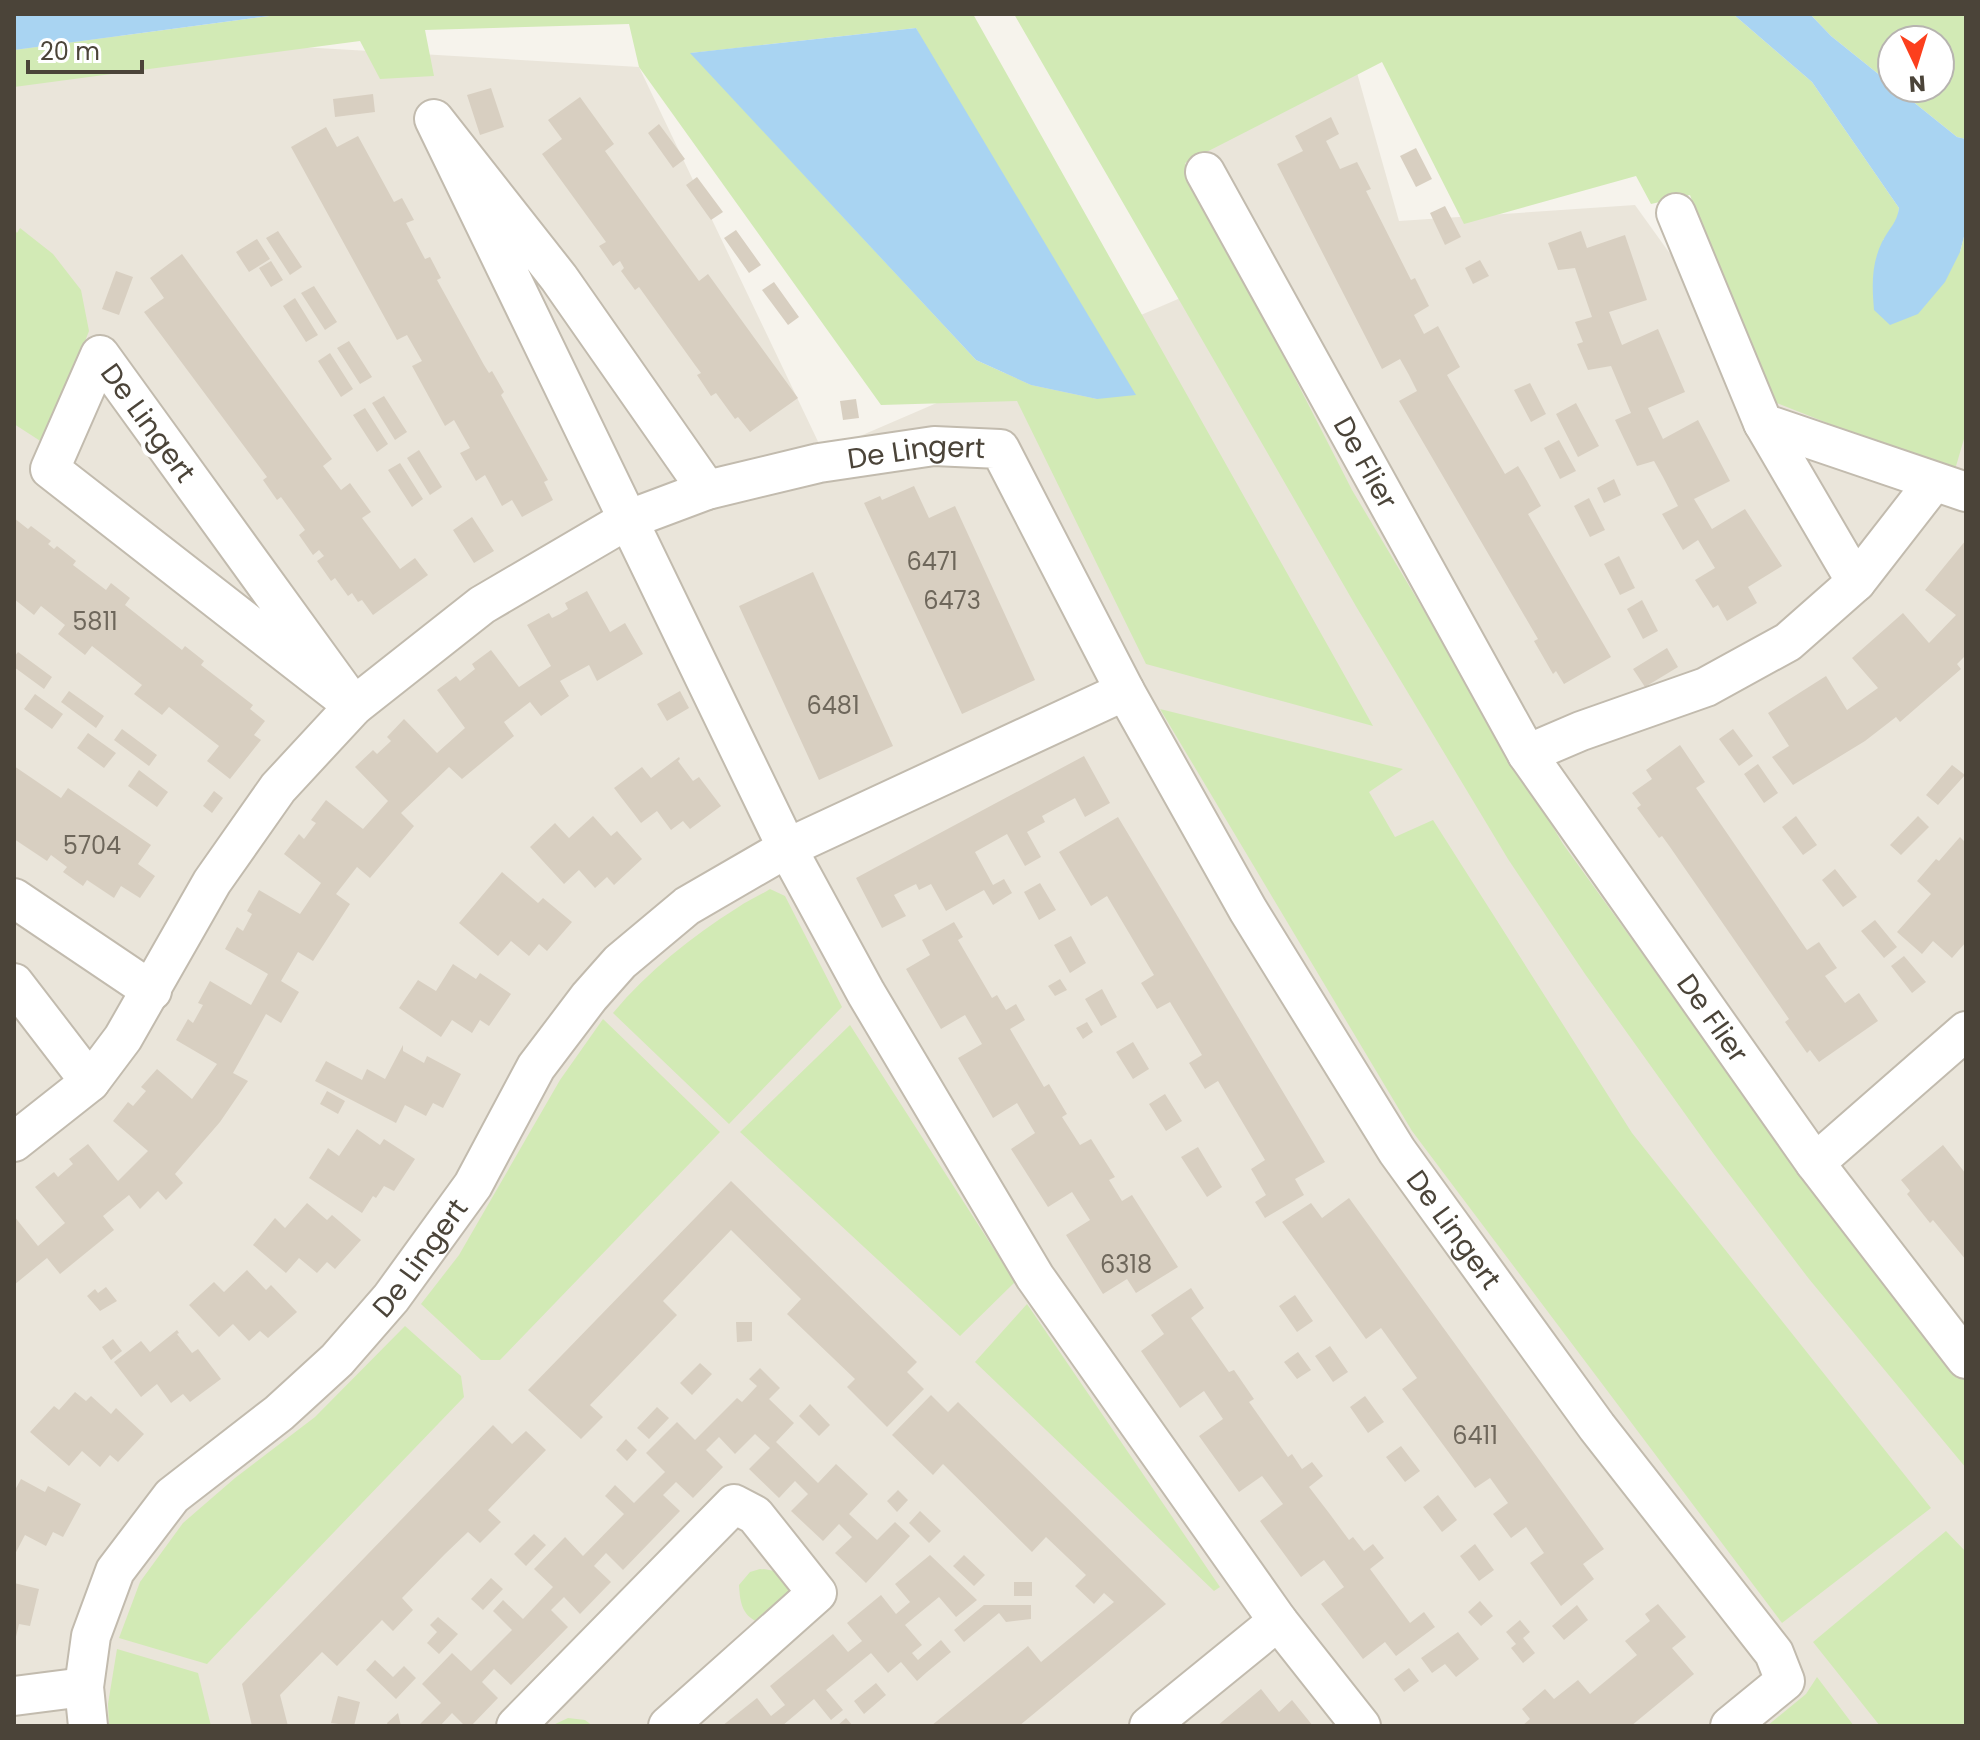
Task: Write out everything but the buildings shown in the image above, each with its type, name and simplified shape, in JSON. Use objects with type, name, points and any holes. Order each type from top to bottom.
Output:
[{"type":"street","points":[[707,490],[559,278],[434,119],[787,848],[866,993],[1035,1277],[1278,1621],[1361,1726]]},
{"type":"street","name":"De Flier","points":[[1205,172],[1527,754],[1815,1163],[1966,1359]]},
{"type":"street","points":[[1676,213],[1763,423],[1856,582]]},
{"type":"street","name":"De Lingert","points":[[100,355],[200,493],[354,706],[50,469],[100,355]]},
{"type":"street","points":[[1527,754],[1581,731],[1706,687],[1788,642],[1856,582],[1949,488],[1763,423]]},
{"type":"street","name":"De Lingert","points":[[14,1142],[90,1082],[123,1038],[212,882],[278,788],[354,706],[482,605],[627,520],[707,490],[819,463],[934,446],[1000,449],[1125,691],[1248,910],[1397,1151],[1597,1427],[1774,1653],[1785,1681],[1730,1726]]},
{"type":"street","name":"De Lingert","points":[[88,1726],[84,1687],[91,1636],[115,1571],[172,1496],[291,1402],[337,1360],[391,1298],[473,1185],[536,1067],[620,962],[687,906],[787,848],[1125,691]]},
{"type":"street","points":[[14,898],[152,991]]},
{"type":"street","points":[[14,983],[90,1082]]},
{"type":"street","points":[[1815,1163],[1966,1031]]},
{"type":"street","points":[[516,1726],[734,1504],[755,1515],[817,1593],[668,1726]]},
{"type":"street","points":[[1149,1726],[1278,1621]]},
{"type":"street","points":[[14,1696],[84,1687]]},
{"type":"shaded area","points":[[14,30],[639,67],[823,452],[1199,290],[1131,157],[1346,34],[1399,221],[1635,205],[1722,326],[1966,372],[1966,1726],[14,1726]]},
{"type":"green space","points":[[285,14],[973,14],[1373,726],[1146,664],[1017,401],[881,405],[639,67],[629,24],[425,30],[434,76],[380,79],[360,41],[14,87],[14,50]],"holes":[[[916,28],[1097,399],[1031,385],[976,360],[691,53]]]},
{"type":"green space","points":[[1014,14],[1733,14],[1812,82],[1899,208],[1897,223],[1883,240],[1960,252],[1966,229],[1966,432],[1954,473],[1774,402],[1720,277],[1690,195],[1651,204],[1636,176],[1464,224],[1382,62],[1185,163],[1352,490],[1563,844],[1784,1150],[1881,1277],[1966,1379],[1966,1468],[1809,1279],[1713,1153],[1585,974],[1508,859],[1357,608]]},
{"type":"green space","points":[[1810,14],[1966,14],[1966,139],[1957,137],[1916,104],[1956,104],[1956,24],[1876,24],[1876,72],[1831,36]]},
{"type":"green space","points":[[20,228],[53,254],[81,290],[89,331],[45,444],[14,424],[14,229],[17,233]]},
{"type":"green space","points":[[1160,709],[1403,769],[1369,792],[1395,837],[1433,820],[1632,1133],[1931,1508],[1782,1623],[1412,1131]]},
{"type":"green space","points":[[770,889],[785,896],[842,1007],[729,1124],[613,1013],[655,969],[687,943],[741,905]]},
{"type":"green space","points":[[603,1019],[720,1132],[500,1360],[481,1360],[421,1304],[459,1255],[560,1080]]},
{"type":"green space","points":[[850,1025],[1015,1282],[960,1336],[740,1132]]},
{"type":"green space","points":[[1027,1304],[1220,1587],[1214,1591],[975,1362]]},
{"type":"green space","points":[[405,1326],[461,1376],[464,1397],[207,1664],[119,1638],[140,1582],[183,1523],[235,1478],[315,1417]]},
{"type":"green space","points":[[1946,1531],[1966,1552],[1966,1726],[1880,1726],[1813,1642]]},
{"type":"green space","points":[[760,1569],[780,1574],[793,1591],[761,1623],[750,1617],[743,1608],[739,1585],[750,1572]]},
{"type":"green space","points":[[117,1649],[198,1673],[211,1726],[109,1726],[108,1704]]},
{"type":"green space","points":[[1817,1677],[1854,1726],[1767,1726],[1806,1694]]},
{"type":"green space","points":[[568,1718],[585,1720],[593,1726],[551,1726]]},
{"type":"water","points":[[14,14],[284,14],[14,50]]},
{"type":"water","points":[[1733,14],[1810,14],[1831,36],[1876,72],[1876,104],[1916,104],[1957,137],[1966,139],[1966,229],[1960,252],[1945,282],[1918,314],[1890,325],[1874,310],[1874,267],[1899,208],[1812,82]]},
{"type":"water","points":[[916,28],[1136,395],[1097,399],[1031,385],[976,360],[690,53]]}]
